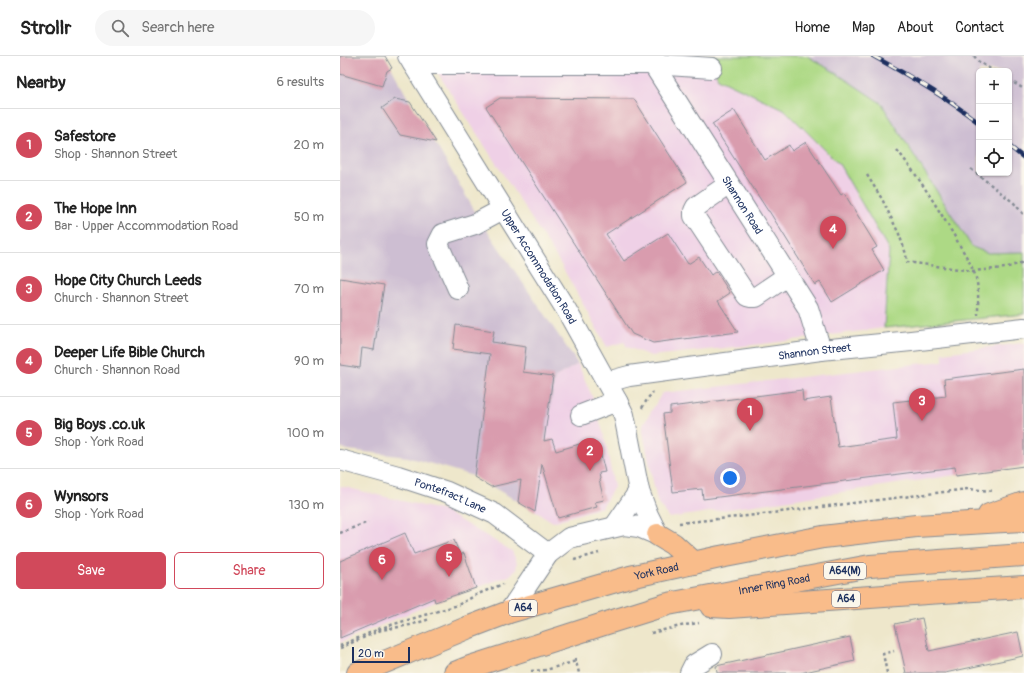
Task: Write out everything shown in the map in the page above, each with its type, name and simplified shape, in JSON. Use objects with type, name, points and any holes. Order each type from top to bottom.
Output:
[{"type":"highway","points":[[969,523],[1018,504],[1024,504]]},
{"type":"highway","name":"A64","points":[[969,523],[1024,520]]},
{"type":"highway","name":"York Road","points":[[358,673],[509,612],[630,577],[823,537],[916,526],[969,523]]},
{"type":"highway","points":[[667,529],[673,544],[694,563]]},
{"type":"highway","name":"Inner Ring Road","points":[[668,604],[870,566],[1024,555]]},
{"type":"highway","name":"A64","points":[[455,673],[668,604],[729,607],[1024,587]]},
{"type":"street","points":[[410,60],[547,60],[712,68]]},
{"type":"street","name":"Upper Accommodation Road","points":[[410,60],[563,304],[618,401],[624,415],[639,491],[648,515],[667,529]]},
{"type":"street","name":"Shannon Road","points":[[653,64],[808,308],[821,350]]},
{"type":"street","points":[[729,184],[696,207],[694,216],[747,296],[756,297],[787,276]]},
{"type":"street","points":[[458,289],[438,244],[443,234],[475,224],[503,209]]},
{"type":"street","name":"Shannon Street","points":[[607,382],[629,376],[821,350],[1024,328]]},
{"type":"street","points":[[580,415],[618,401]]},
{"type":"street","name":"Pontefract Lane","points":[[340,460],[398,476],[446,492],[495,514],[548,554]]},
{"type":"street","points":[[615,526],[639,491]]},
{"type":"street","points":[[509,612],[548,554],[569,538],[624,525],[667,529]]},
{"type":"street","points":[[690,673],[696,663],[712,654]]},
{"type":"path","points":[[974,56],[979,62],[989,68]]},
{"type":"path","points":[[1012,82],[1024,89]]},
{"type":"path","points":[[897,150],[912,168],[944,218],[973,271],[976,278],[978,294],[979,334]]},
{"type":"path","points":[[970,168],[1014,203],[1024,215]]},
{"type":"path","points":[[867,175],[882,199],[899,234],[906,254],[907,262],[973,271],[1005,268],[1024,262]]},
{"type":"path","points":[[641,415],[642,408],[648,398],[658,387]]},
{"type":"path","points":[[667,529],[682,522],[747,516],[968,489],[1001,491]]},
{"type":"path","points":[[340,533],[368,522]]},
{"type":"path","points":[[346,649],[342,645],[381,628],[458,605],[478,594],[504,584]]},
{"type":"path","points":[[887,673],[883,654],[894,651]]},
{"type":"path","points":[[526,671],[546,670],[575,660],[579,673]]},
{"type":"shaded area","points":[[340,56],[385,56],[410,102],[480,220],[578,364],[555,377],[535,511],[473,476],[408,457],[348,450],[340,447]]},
{"type":"shaded area","points":[[427,56],[708,56],[718,78],[785,110],[839,164],[889,250],[884,328],[771,343],[651,356],[627,347],[624,342],[607,347],[560,263]]},
{"type":"shaded area","points":[[708,56],[1024,56],[1024,314],[884,328],[889,250],[839,164],[785,110],[718,78]]},
{"type":"shaded area","points":[[1024,343],[1024,466],[669,518],[657,501],[642,427],[662,393],[943,361],[943,353]]},
{"type":"shaded area","points":[[578,364],[592,396],[603,432],[614,487],[602,507],[553,522],[535,511],[555,377]]},
{"type":"shaded area","points":[[340,486],[444,511],[512,551],[517,563],[516,570],[509,576],[435,602],[340,643]]},
{"type":"green space","points":[[708,56],[807,56],[881,103],[972,247],[988,253],[1024,252],[1024,314],[884,328],[889,250],[839,164],[785,110],[718,78]]},
{"type":"building","points":[[340,56],[385,56],[392,68],[387,71],[382,86],[340,74]]},
{"type":"building","points":[[500,98],[634,99],[687,182],[606,234],[624,261],[668,233],[688,264],[699,257],[711,275],[716,271],[730,293],[718,301],[738,332],[653,343],[632,334],[486,107]]},
{"type":"building","points":[[395,99],[410,102],[436,142],[400,135],[382,108]]},
{"type":"building","points":[[734,110],[765,160],[789,145],[792,151],[806,142],[841,195],[844,193],[877,247],[872,250],[884,270],[832,302],[820,282],[815,285],[712,124]]},
{"type":"building","points":[[340,278],[384,285],[374,350],[362,348],[360,368],[340,365]]},
{"type":"building","points":[[456,325],[494,331],[492,342],[526,347],[523,372],[553,376],[544,441],[552,439],[556,451],[593,440],[597,453],[600,452],[605,472],[599,473],[599,480],[604,500],[595,502],[597,507],[558,518],[542,464],[535,512],[518,502],[521,480],[491,487],[474,477],[490,354],[453,349]]},
{"type":"building","points":[[1024,369],[1024,466],[956,475],[955,467],[703,499],[702,489],[673,492],[663,414],[670,413],[670,407],[802,390],[803,401],[831,397],[838,447],[897,439],[893,402],[946,396],[944,379]]},
{"type":"building","points":[[405,533],[414,554],[454,540],[460,555],[464,553],[476,588],[435,602],[434,598],[340,638],[340,561]]},
{"type":"building","points":[[922,618],[929,651],[1018,632],[1023,656],[945,673],[906,673],[895,624]]},
{"type":"building","points":[[850,637],[855,661],[800,673],[717,673],[716,666]]},
{"type":"railway","points":[[873,56],[928,87],[976,121]]},
{"type":"railway","points":[[1012,148],[1024,158]]},
{"type":"place","name":"Deeper Life Bible Church","points":[[833,249]]},
{"type":"place","name":"Hope City Church Leeds","points":[[922,421]]},
{"type":"place","name":"Safestore","points":[[750,431]]},
{"type":"place","name":"The Hope Inn","points":[[590,471]]},
{"type":"place","name":"Big Boys .co.uk","points":[[449,577]]},
{"type":"place","name":"Wynsors","points":[[382,580]]}]
